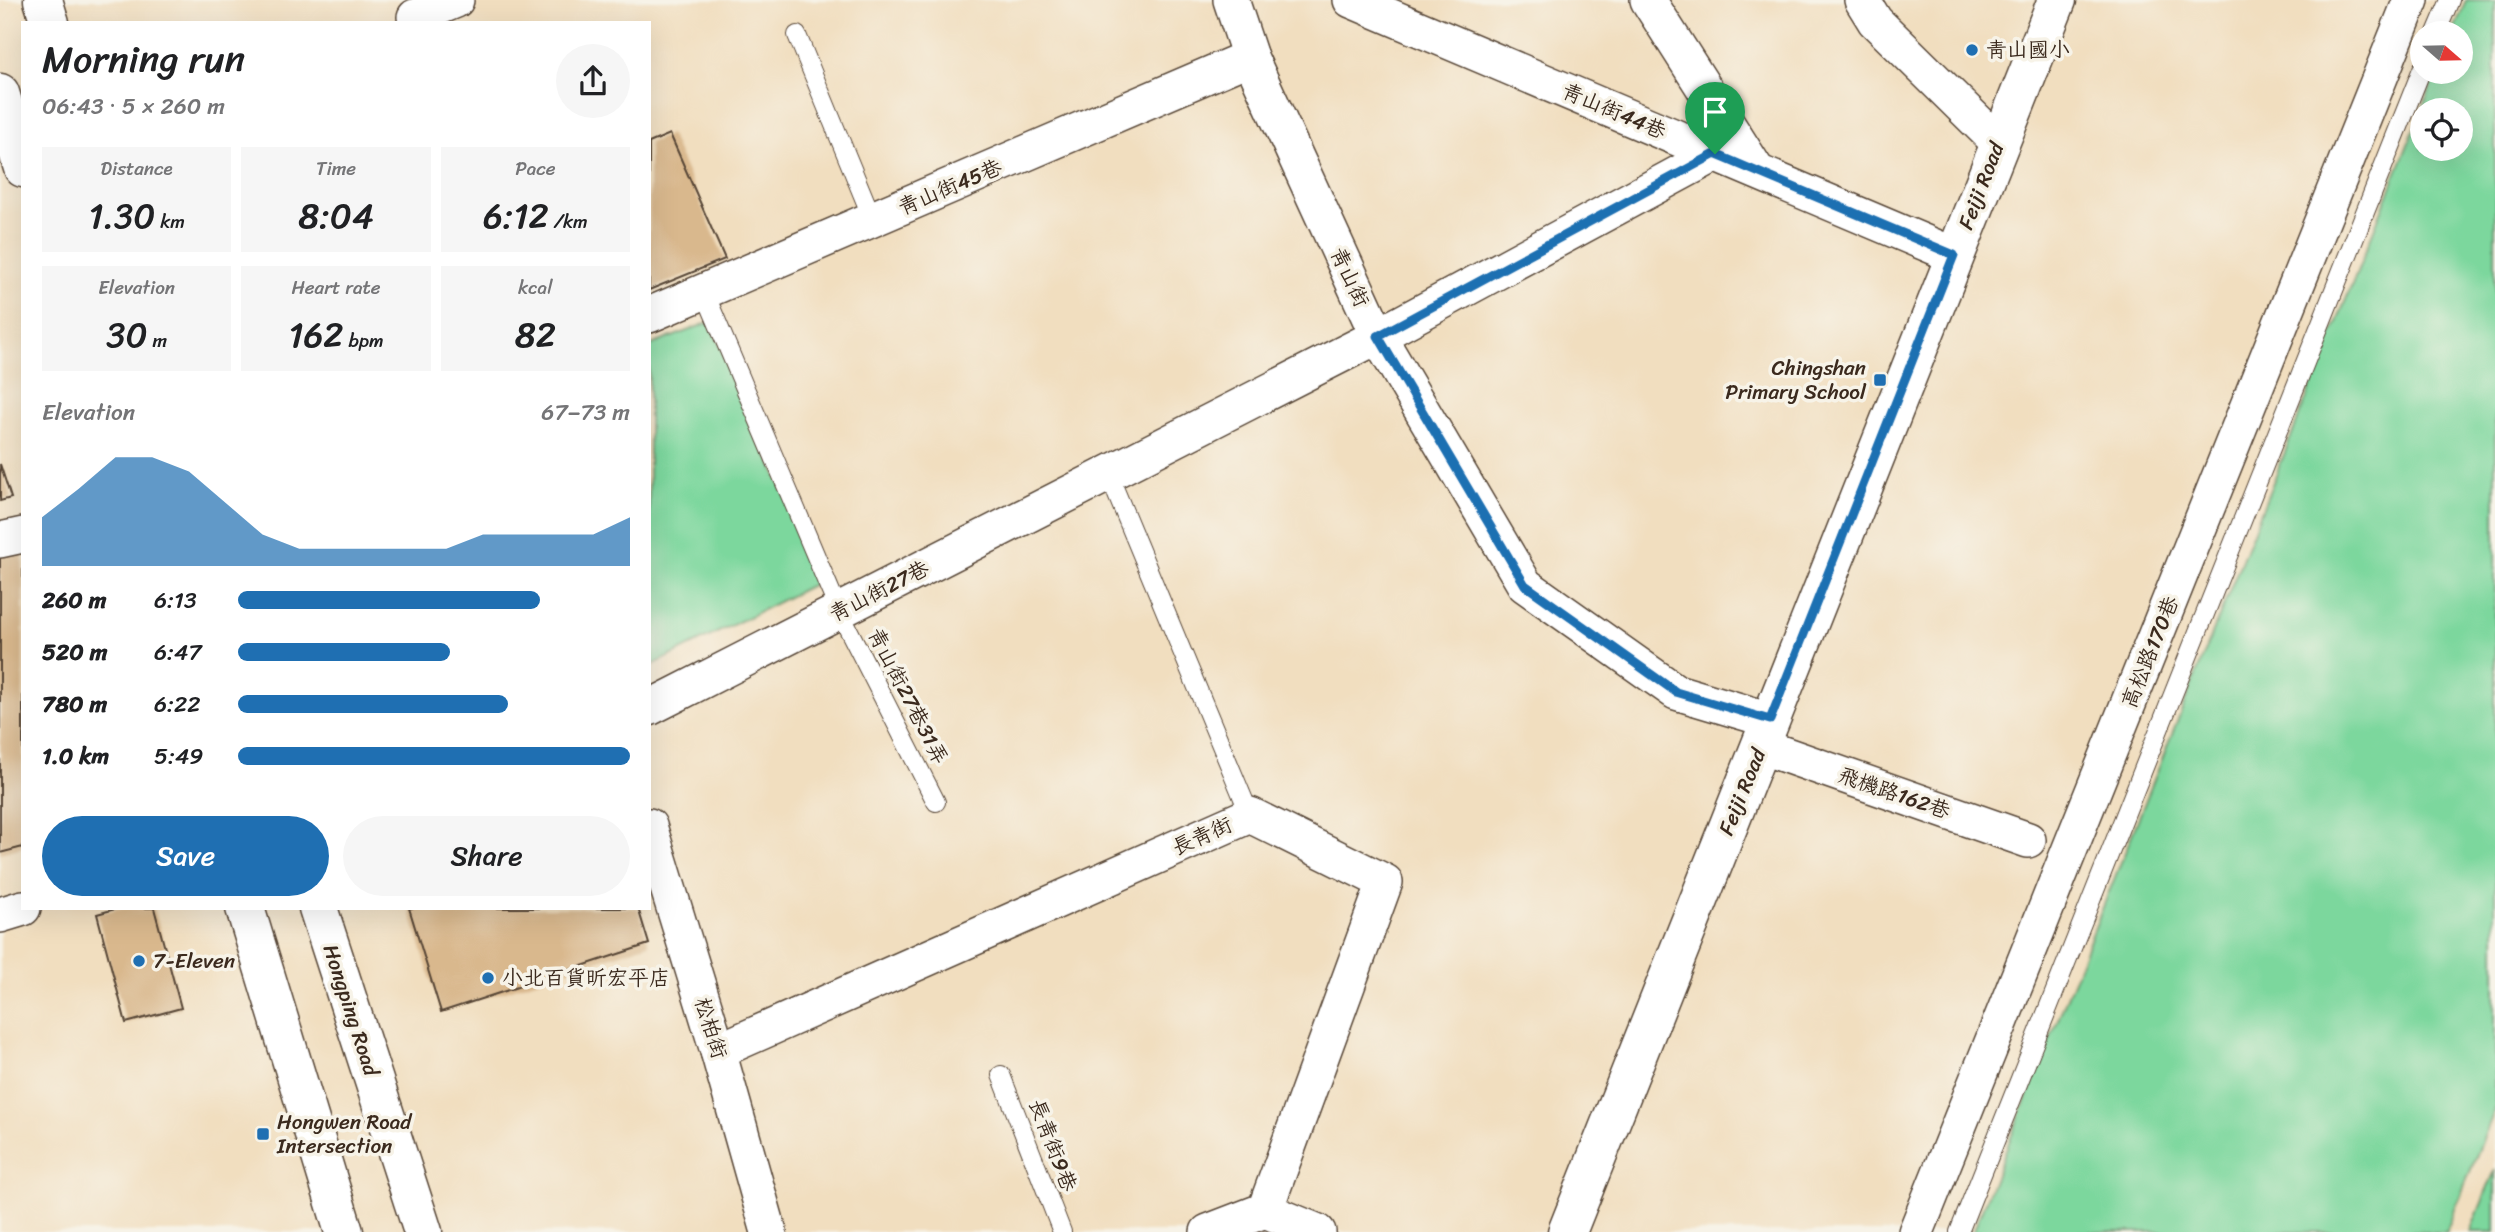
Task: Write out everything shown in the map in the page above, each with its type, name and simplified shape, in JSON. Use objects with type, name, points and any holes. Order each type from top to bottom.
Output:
[{"type":"street","points":[[43,0],[49,21]]},
{"type":"street","points":[[414,13],[456,0]]},
{"type":"street","name":"青山街","points":[[1231,0],[1250,57],[1378,336],[1525,585],[1676,692],[1765,733]]},
{"type":"street","name":"青山街44巷","points":[[1351,0],[1954,255]]},
{"type":"street","points":[[1648,0],[1757,171]]},
{"type":"street","points":[[1862,0],[1875,21],[1998,142]]},
{"type":"street","name":"Feiji Road","points":[[1567,1232],[1998,142],[2057,0]]},
{"type":"street","name":"高松路170巷","points":[[1916,1232],[2411,0]]},
{"type":"street","name":"青山街45巷","points":[[651,314],[1250,57]]},
{"type":"street","points":[[0,93],[21,161]]},
{"type":"street","name":"青山街27巷","points":[[651,707],[1378,336],[1715,154]]},
{"type":"street","points":[[0,540],[21,535]]},
{"type":"street","name":"飛機路162巷","points":[[1765,733],[2028,840]]},
{"type":"street","name":"長青街","points":[[718,1051],[1250,815],[1385,882],[1265,1210]]},
{"type":"street","name":"松柏街","points":[[651,833],[718,1051],[769,1232]]},
{"type":"street","points":[[0,915],[21,909]]},
{"type":"street","points":[[246,910],[344,1232]]},
{"type":"street","name":"Hongping Road","points":[[319,910],[423,1232]]},
{"type":"street","points":[[1208,1232],[1265,1210],[1318,1232]]},
{"type":"lane","points":[[2441,21],[2450,0]]},
{"type":"lane","points":[[797,35],[873,220]]},
{"type":"lane","points":[[1959,1232],[2416,84]]},
{"type":"lane","name":"青山街27巷31弄","points":[[704,291],[839,611],[936,802]]},
{"type":"lane","points":[[1108,473],[1250,815]]},
{"type":"lane","name":"長青街9巷","points":[[1002,1075],[1062,1232]]},
{"type":"green space","points":[[2466,0],[2495,0],[2495,1109],[2446,1232],[1973,1232],[2410,140],[2410,161],[2473,161],[2473,98],[2427,98],[2432,84],[2473,84],[2473,21],[2458,21]]},
{"type":"green space","points":[[710,322],[822,580],[651,666],[651,345]]},
{"type":"green space","points":[[2495,1170],[2495,1232],[2470,1232]]},
{"type":"building","points":[[670,134],[725,259],[651,289],[651,142]]},
{"type":"building","points":[[0,464],[11,498],[0,501]]},
{"type":"building","points":[[21,540],[21,848],[0,853],[0,546]]},
{"type":"building","name":"7-Eleven","points":[[112,910],[155,910],[181,1008],[126,1023],[97,914]]},
{"type":"building","name":"小北百貨昕宏平店","points":[[410,910],[639,910],[649,944],[441,1012]]},
{"type":"place","name":"青山國小","points":[[1972,50]]},
{"type":"place","name":"Chingshan Primary School","points":[[1880,380]]},
{"type":"place","name":"7-Eleven","points":[[139,961]]},
{"type":"place","name":"小北百貨昕宏平店","points":[[488,978]]},
{"type":"place","name":"Hongwen Road Intersection","points":[[263,1134]]},
{"type":"route","points":[[1715,154],[1954,255],[1770,720],[1676,692],[1525,585],[1378,336],[1715,154]]}]
